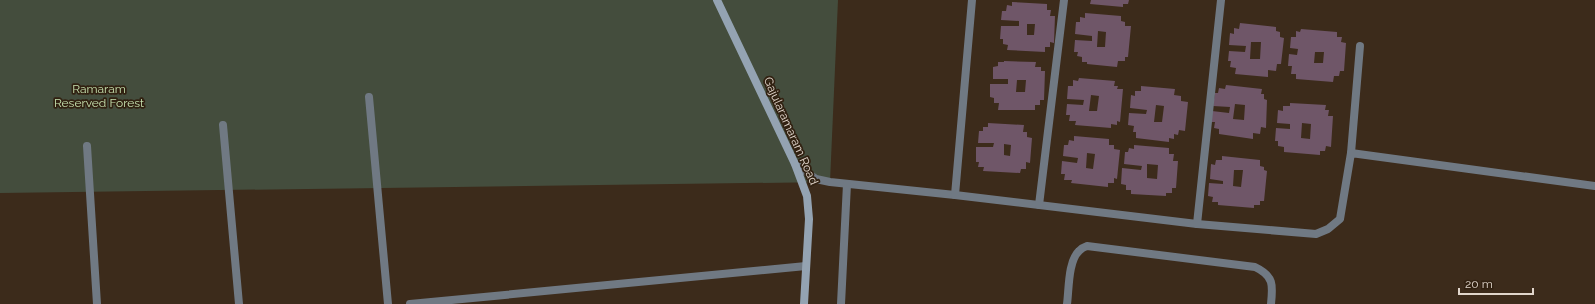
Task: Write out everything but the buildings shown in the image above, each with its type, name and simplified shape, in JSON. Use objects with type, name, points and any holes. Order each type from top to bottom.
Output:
[{"type":"main road","name":"Gajularamaram Road","points":[[717,0],[795,164],[807,196],[809,219],[804,304]]},
{"type":"street","points":[[955,195],[972,0]]},
{"type":"street","points":[[1039,205],[1064,0]]},
{"type":"street","points":[[1197,224],[1221,0]]},
{"type":"street","points":[[795,164],[816,179],[847,184],[955,195],[1197,224],[1316,234],[1328,229],[1340,219],[1351,152],[1360,46]]},
{"type":"street","points":[[369,97],[388,304]]},
{"type":"street","points":[[222,125],[239,304]]},
{"type":"street","points":[[87,146],[97,304]]},
{"type":"street","points":[[1351,152],[1595,186]]},
{"type":"street","points":[[841,304],[847,184]]},
{"type":"street","points":[[1067,304],[1071,267],[1075,255],[1079,250],[1087,246],[1255,267],[1264,272],[1271,281],[1273,288],[1271,304]]},
{"type":"street","points":[[410,304],[806,266]]},
{"type":"green space","name":"Ramaram Reserved Forest","points":[[0,0],[838,0],[830,182],[0,193]]}]
